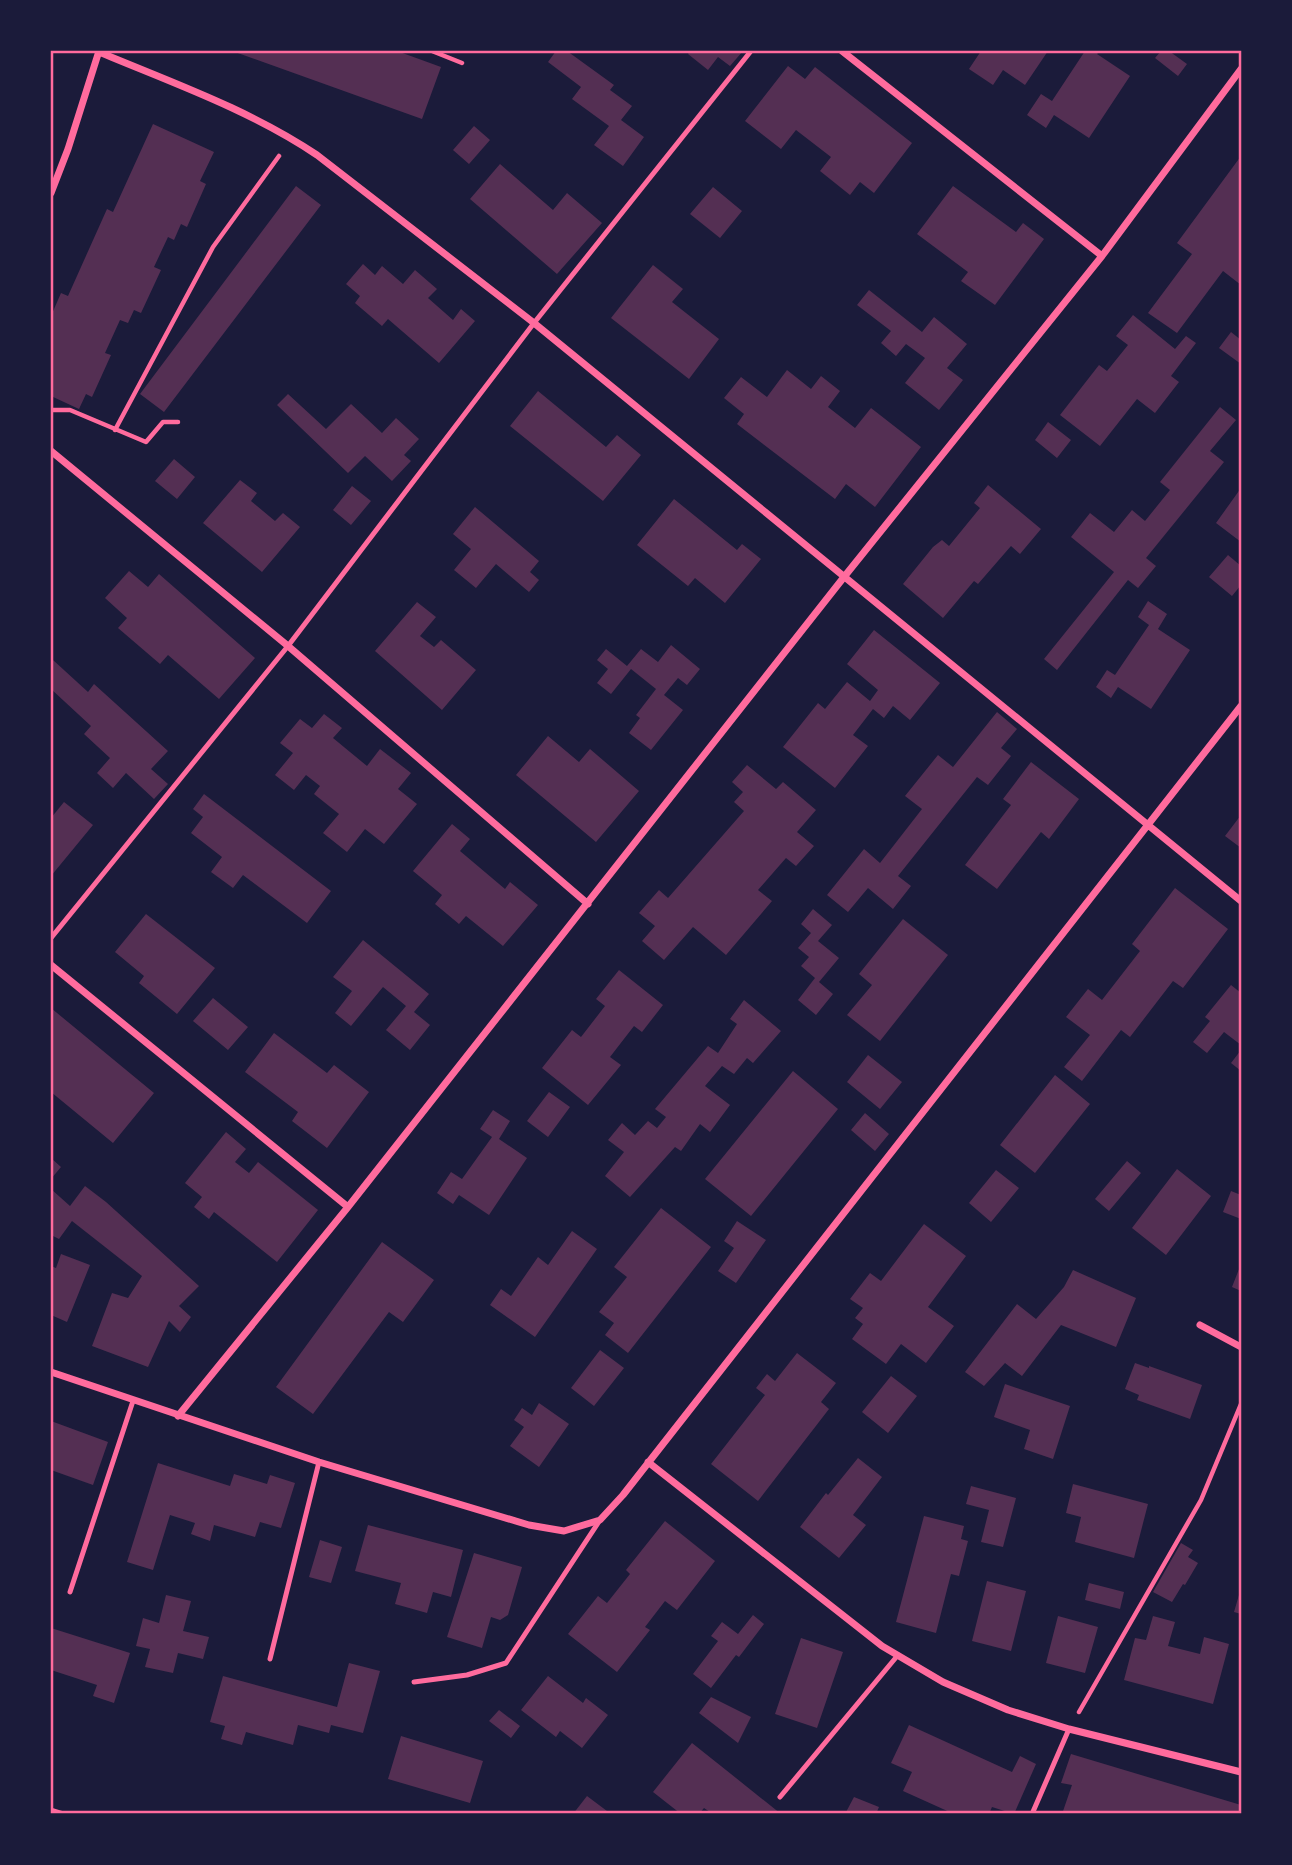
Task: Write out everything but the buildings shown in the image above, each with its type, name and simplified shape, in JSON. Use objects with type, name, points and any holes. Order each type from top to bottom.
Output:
[{"type":"street","points":[[842,51],[1102,256]]},
{"type":"street","points":[[51,193],[99,52],[232,107],[292,138],[534,323],[1241,901]]},
{"type":"street","points":[[178,1416],[348,1207],[844,577],[1102,256],[1241,69]]},
{"type":"street","points":[[51,451],[288,646],[587,904]]},
{"type":"street","points":[[51,1372],[319,1462],[529,1525],[565,1531],[600,1520],[624,1494],[1241,706]]},
{"type":"street","points":[[51,965],[348,1207]]},
{"type":"street","points":[[1200,1325],[1241,1347]]},
{"type":"street","points":[[648,1462],[882,1646],[953,1687],[1007,1710],[1069,1729],[1241,1772]]},
{"type":"lane","points":[[51,938],[288,646],[534,323],[751,51]]},
{"type":"lane","points":[[70,1592],[133,1401]]},
{"type":"lane","points":[[270,1659],[319,1462]]},
{"type":"lane","points":[[414,1682],[467,1675],[506,1663],[600,1520]]},
{"type":"lane","points":[[780,1797],[898,1655]]},
{"type":"lane","points":[[1032,1814],[1069,1729]]},
{"type":"path","points":[[432,51],[462,63]]},
{"type":"path","points":[[115,430],[214,247],[292,138]]},
{"type":"path","points":[[51,410],[70,410],[146,443],[163,422],[178,422]]},
{"type":"path","points":[[1069,1729],[1200,1500],[1241,1404]]},
{"type":"path","points":[[51,1810],[64,1814]]}]
